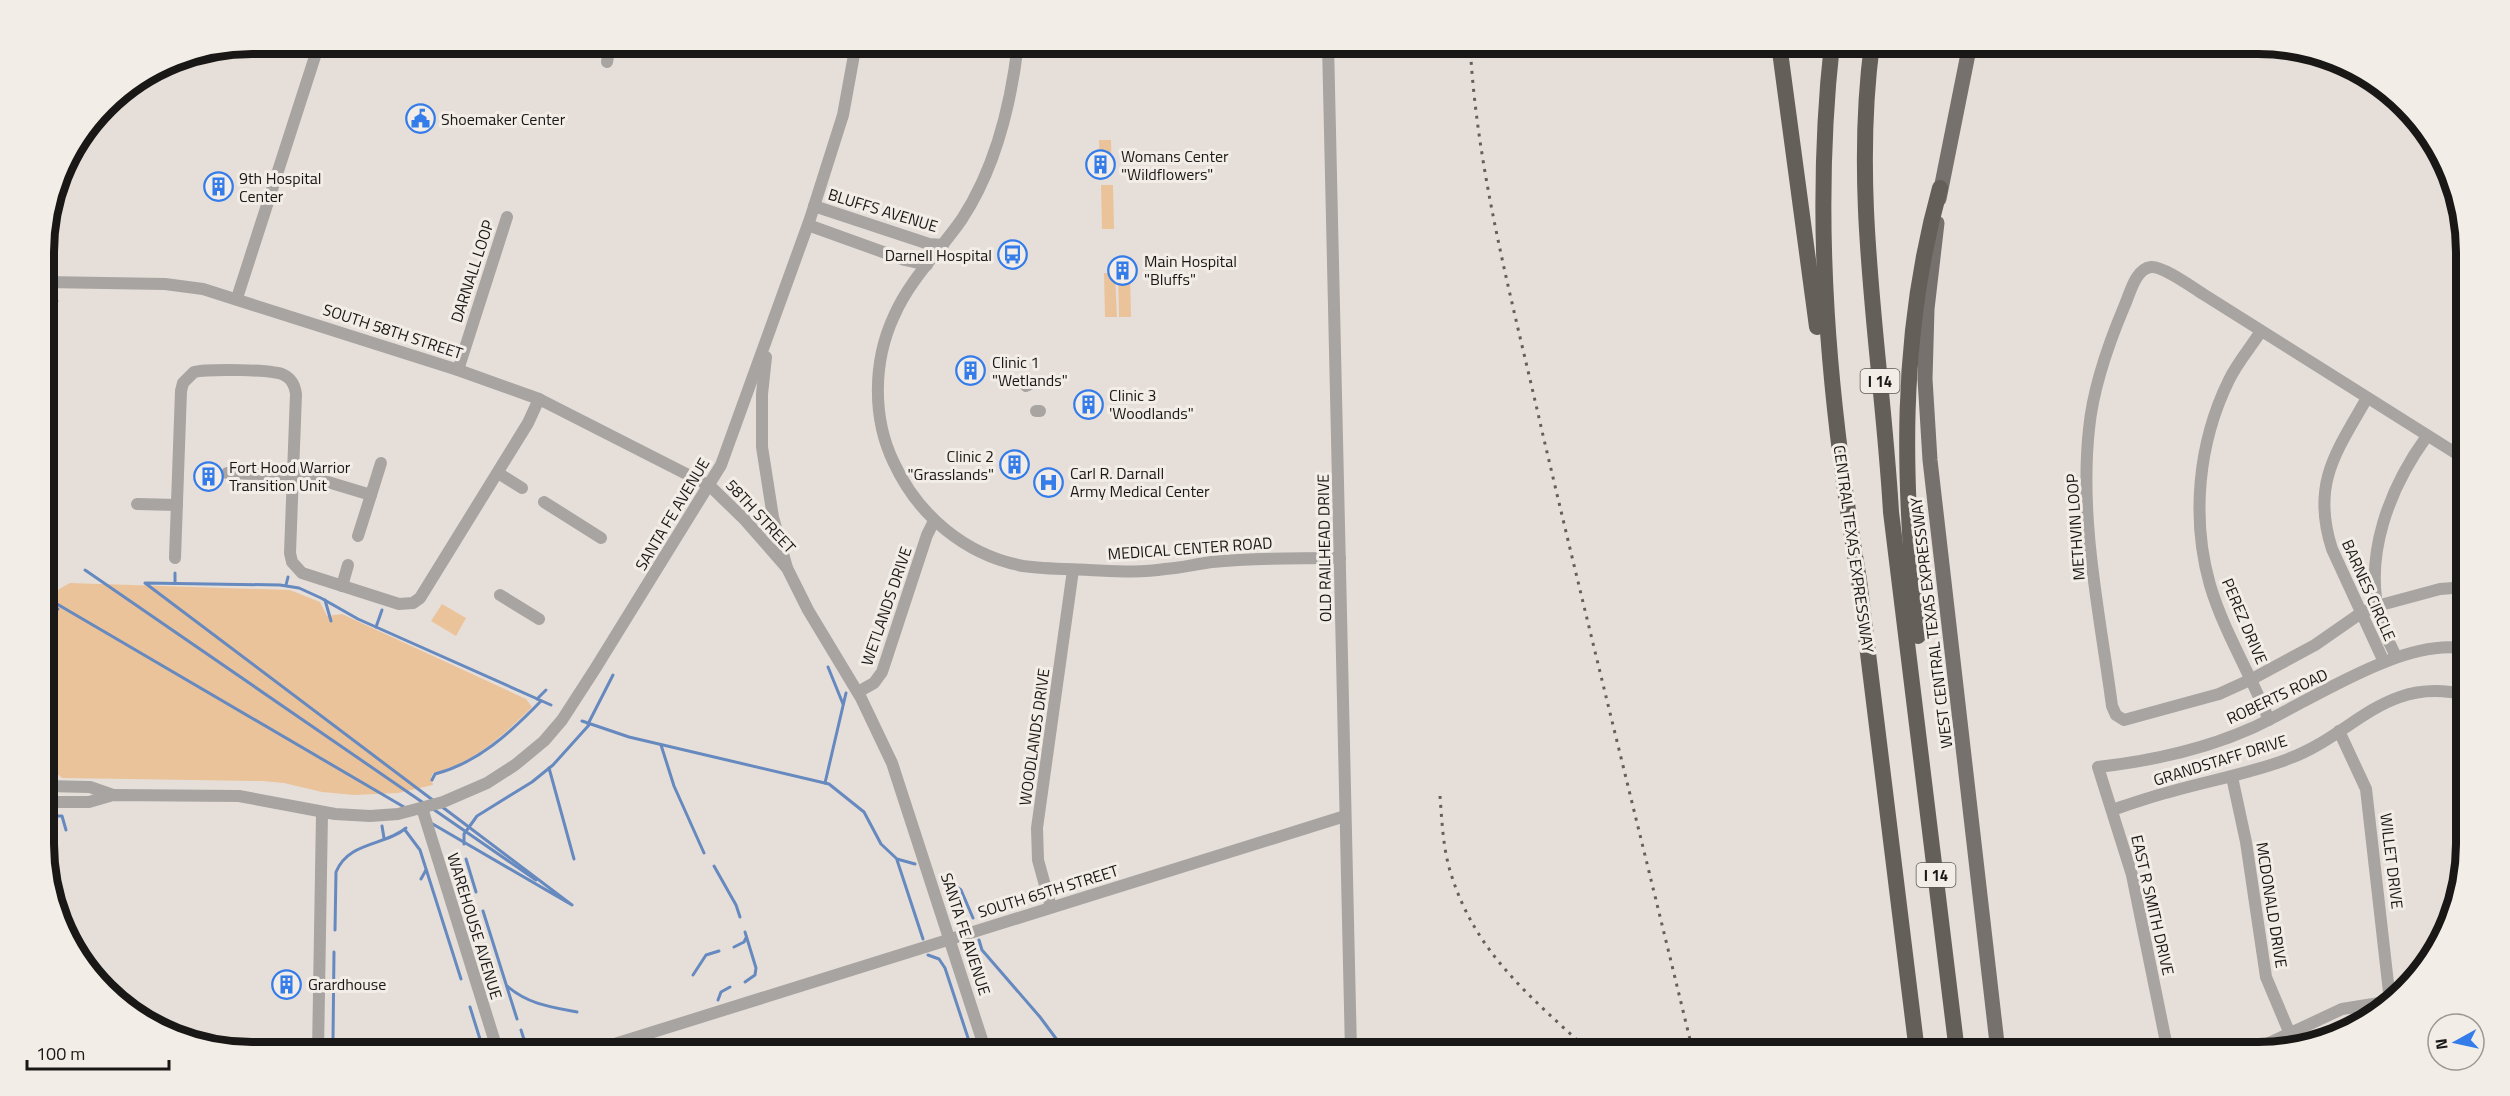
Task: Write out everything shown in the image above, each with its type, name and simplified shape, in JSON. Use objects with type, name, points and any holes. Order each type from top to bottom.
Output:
[{"type":"highway","points":[[1780,54],[1820,346],[1846,502]]},
{"type":"highway","points":[[1788,54],[1794,158]]},
{"type":"highway","name":"CENTRAL TEXAS EXPRESSWAY","points":[[1831,54],[1823,165],[1826,316],[1846,502],[1859,580],[1916,1042]]},
{"type":"highway","name":"I 14","points":[[1871,54],[1865,121],[1864,182],[1871,303],[1886,429],[1892,512],[1957,1042]]},
{"type":"highway","points":[[1917,717],[1920,658],[1909,529],[1907,394],[1913,314],[1924,250],[1940,188]]},
{"type":"main road","name":"WEST CENTRAL TEXAS EXPRESSWAY","points":[[1968,54],[1940,188],[1927,309],[1925,380],[1930,460],[1997,1042]]},
{"type":"street","points":[[237,298],[316,54]]},
{"type":"street","points":[[607,62],[608,54]]},
{"type":"street","name":"SANTA FE AVENUE","points":[[113,795],[239,796],[322,813],[370,816],[422,808],[458,797],[487,783],[530,753],[556,729],[710,486],[730,445],[808,225],[843,115],[854,54]]},
{"type":"street","name":"MEDICAL CENTER ROAD","points":[[1017,54],[1012,90],[999,137],[973,200],[943,245],[905,294],[889,326],[882,352],[878,397],[883,432],[891,456],[909,492],[934,521],[960,541],[994,557],[1021,565],[1073,570],[1147,571],[1228,561],[1340,558]]},
{"type":"street","name":"OLD RAILHEAD DRIVE","points":[[1328,54],[1351,1042]]},
{"type":"street","name":"BLUFFS AVENUE","points":[[814,206],[929,244],[943,245]]},
{"type":"street","name":"DARNALL LOOP","points":[[458,370],[507,217]]},
{"type":"street","points":[[808,225],[905,260],[927,265]]},
{"type":"street","name":"METHVIN LOOP","points":[[2456,454],[2166,271],[2152,267],[2143,270],[2136,279],[2116,326],[2094,395],[2086,466],[2086,495],[2097,598],[2112,706],[2116,715],[2124,720],[2136,719],[2219,694],[2252,680],[2315,645],[2361,613],[2377,606],[2440,588],[2456,587]]},
{"type":"street","name":"SOUTH 58TH STREET","points":[[54,282],[184,286],[237,298],[458,370],[539,399],[710,486]]},
{"type":"street","name":"PEREZ DRIVE","points":[[2261,330],[2229,379],[2218,407],[2205,449],[2200,492],[2200,524],[2210,585],[2269,720]]},
{"type":"street","points":[[769,337],[762,394],[762,447],[773,517],[787,568]]},
{"type":"street","points":[[175,558],[181,391],[183,383],[194,372],[271,372],[286,376],[291,380],[296,394],[290,553],[292,562],[302,573],[399,604],[414,603],[420,598],[528,423],[539,399]]},
{"type":"street","name":"BARNES CIRCLE","points":[[2367,398],[2331,463],[2326,480],[2324,509],[2326,532],[2332,549],[2384,662]]},
{"type":"street","name":"BARNES CIRCLE","points":[[2396,657],[2381,624],[2377,606],[2375,581],[2379,539],[2391,499],[2414,455],[2427,436]]},
{"type":"street","points":[[358,536],[381,463]]},
{"type":"street","points":[[226,473],[293,475],[318,479],[370,495]]},
{"type":"street","points":[[498,473],[522,488]]},
{"type":"street","name":"58TH STREET","points":[[710,486],[745,520],[787,568]]},
{"type":"street","points":[[544,502],[601,538]]},
{"type":"street","points":[[137,504],[177,505]]},
{"type":"street","name":"WETLANDS DRIVE","points":[[858,692],[874,683],[882,672],[927,535],[934,521]]},
{"type":"street","points":[[342,586],[348,565]]},
{"type":"street","name":"SANTA FE AVENUE","points":[[787,568],[808,610],[858,692],[892,763],[983,1042]]},
{"type":"street","name":"WOODLANDS DRIVE","points":[[1051,907],[1038,860],[1037,828],[1073,570]]},
{"type":"street","points":[[500,595],[539,618]]},
{"type":"street","name":"ROBERTS ROAD","points":[[2098,767],[2192,751],[2269,720],[2396,657],[2431,647],[2456,648]]},
{"type":"street","name":"GRANDSTAFF DRIVE","points":[[2112,810],[2290,759],[2384,702],[2410,693],[2456,692]]},
{"type":"street","name":"WILLET DRIVE","points":[[2339,731],[2366,789],[2390,992]]},
{"type":"street","name":"EAST R SMITH DRIVE","points":[[2098,767],[2132,875],[2166,1042]]},
{"type":"street","name":"MCDONALD DRIVE","points":[[2232,777],[2246,842],[2266,977],[2290,1034]]},
{"type":"street","points":[[54,786],[90,787],[113,795]]},
{"type":"street","points":[[54,802],[89,802],[113,795]]},
{"type":"street","name":"WAREHOUSE AVENUE","points":[[422,808],[495,1042]]},
{"type":"street","points":[[318,1042],[322,813]]},
{"type":"street","name":"SOUTH 65TH STREET","points":[[622,1042],[1345,816]]},
{"type":"street","points":[[2273,1042],[2342,1009],[2375,1004]]},
{"type":"shaded area","points":[[1099,140],[1111,140],[1112,175],[1100,175]]},
{"type":"shaded area","points":[[1101,185],[1113,185],[1114,229],[1102,229]]},
{"type":"shaded area","points":[[1130,272],[1131,317],[1119,317],[1118,273]]},
{"type":"shaded area","points":[[1104,273],[1115,273],[1117,317],[1105,317]]},
{"type":"shaded area","points":[[70,583],[290,590],[320,602],[327,616],[342,614],[526,699],[532,707],[499,738],[474,756],[433,773],[431,777],[433,785],[398,793],[354,795],[322,792],[284,783],[262,781],[62,778],[54,771],[54,593],[57,593],[59,589]]},
{"type":"shaded area","points":[[442,604],[466,618],[456,636],[431,621]]},
{"type":"waterway","points":[[85,570],[425,804]]},
{"type":"waterway","points":[[175,573],[175,583]]},
{"type":"waterway","points":[[286,585],[288,577]]},
{"type":"waterway","points":[[434,801],[145,583],[280,585],[299,588],[358,619],[551,705]]},
{"type":"waterway","points":[[325,600],[331,621]]},
{"type":"waterway","points":[[54,602],[404,807]]},
{"type":"waterway","points":[[376,627],[382,610]]},
{"type":"waterway","points":[[828,667],[843,704]]},
{"type":"waterway","points":[[588,724],[613,675]]},
{"type":"waterway","points":[[537,699],[546,690]]},
{"type":"waterway","points":[[825,783],[846,693]]},
{"type":"waterway","points":[[432,780],[435,774],[451,769],[493,745],[541,701]]},
{"type":"waterway","points":[[582,721],[629,737],[829,784],[864,812],[881,844],[897,859],[915,864]]},
{"type":"waterway","points":[[464,844],[464,834],[477,816],[532,782],[553,765],[589,725]]},
{"type":"waterway","points":[[661,745],[674,786],[704,853]]},
{"type":"waterway","points":[[549,768],[574,859]]},
{"type":"waterway","points":[[431,823],[572,905],[441,806]]},
{"type":"waterway","points":[[433,809],[536,880]]},
{"type":"waterway","points":[[54,816],[62,816],[66,830]]},
{"type":"waterway","points":[[382,826],[384,838]]},
{"type":"waterway","points":[[335,930],[336,872],[342,862],[358,849],[388,838],[406,828]]},
{"type":"waterway","points":[[405,830],[420,850],[461,979]]},
{"type":"waterway","points":[[466,859],[476,892]]},
{"type":"waterway","points":[[897,860],[923,939]]},
{"type":"waterway","points":[[714,866],[736,905],[740,917]]},
{"type":"waterway","points":[[421,879],[426,870]]},
{"type":"waterway","points":[[944,877],[961,890],[973,918]]},
{"type":"waterway","points":[[483,911],[517,1019]]},
{"type":"waterway","points":[[745,932],[756,968],[755,975],[745,982]]},
{"type":"waterway","points":[[734,947],[744,942],[746,938]]},
{"type":"waterway","points":[[979,940],[982,950],[1059,1042]]},
{"type":"waterway","points":[[693,975],[706,955],[719,951]]},
{"type":"waterway","points":[[333,1039],[334,952]]},
{"type":"waterway","points":[[928,955],[939,959],[945,968],[969,1042]]},
{"type":"waterway","points":[[507,986],[531,1001],[577,1012]]},
{"type":"waterway","points":[[718,1000],[721,992],[730,987]]},
{"type":"waterway","points":[[470,1007],[481,1042]]},
{"type":"waterway","points":[[521,1030],[525,1042]]},
{"type":"railway","points":[[1471,54],[1480,142],[1508,287],[1691,1042]]},
{"type":"railway","points":[[1440,796],[1448,865],[1475,928],[1490,951],[1527,993],[1579,1042]]},
{"type":"place","name":"Shoemaker Center","points":[[420,119]]},
{"type":"place","name":"Womans Center \"Wildflowers\"","points":[[1100,165]]},
{"type":"place","name":"9th Hospital Center","points":[[218,187]]},
{"type":"place","name":"Darnell Hospital","points":[[1013,255]]},
{"type":"place","name":"Main Hospital \"Bluffs\"","points":[[1123,270]]},
{"type":"place","name":"Clinic 1 \"Wetlands\"","points":[[971,371]]},
{"type":"place","name":"Clinic 3 'Woodlands\"","points":[[1088,404]]},
{"type":"place","name":"Clinic 2 \"Grasslands\"","points":[[1015,465]]},
{"type":"place","name":"Fort Hood Warrior Transition Unit","points":[[208,476]]},
{"type":"place","name":"Carl R. Darnall Army Medical Center","points":[[1049,482]]},
{"type":"place","name":"Grardhouse","points":[[287,984]]}]
